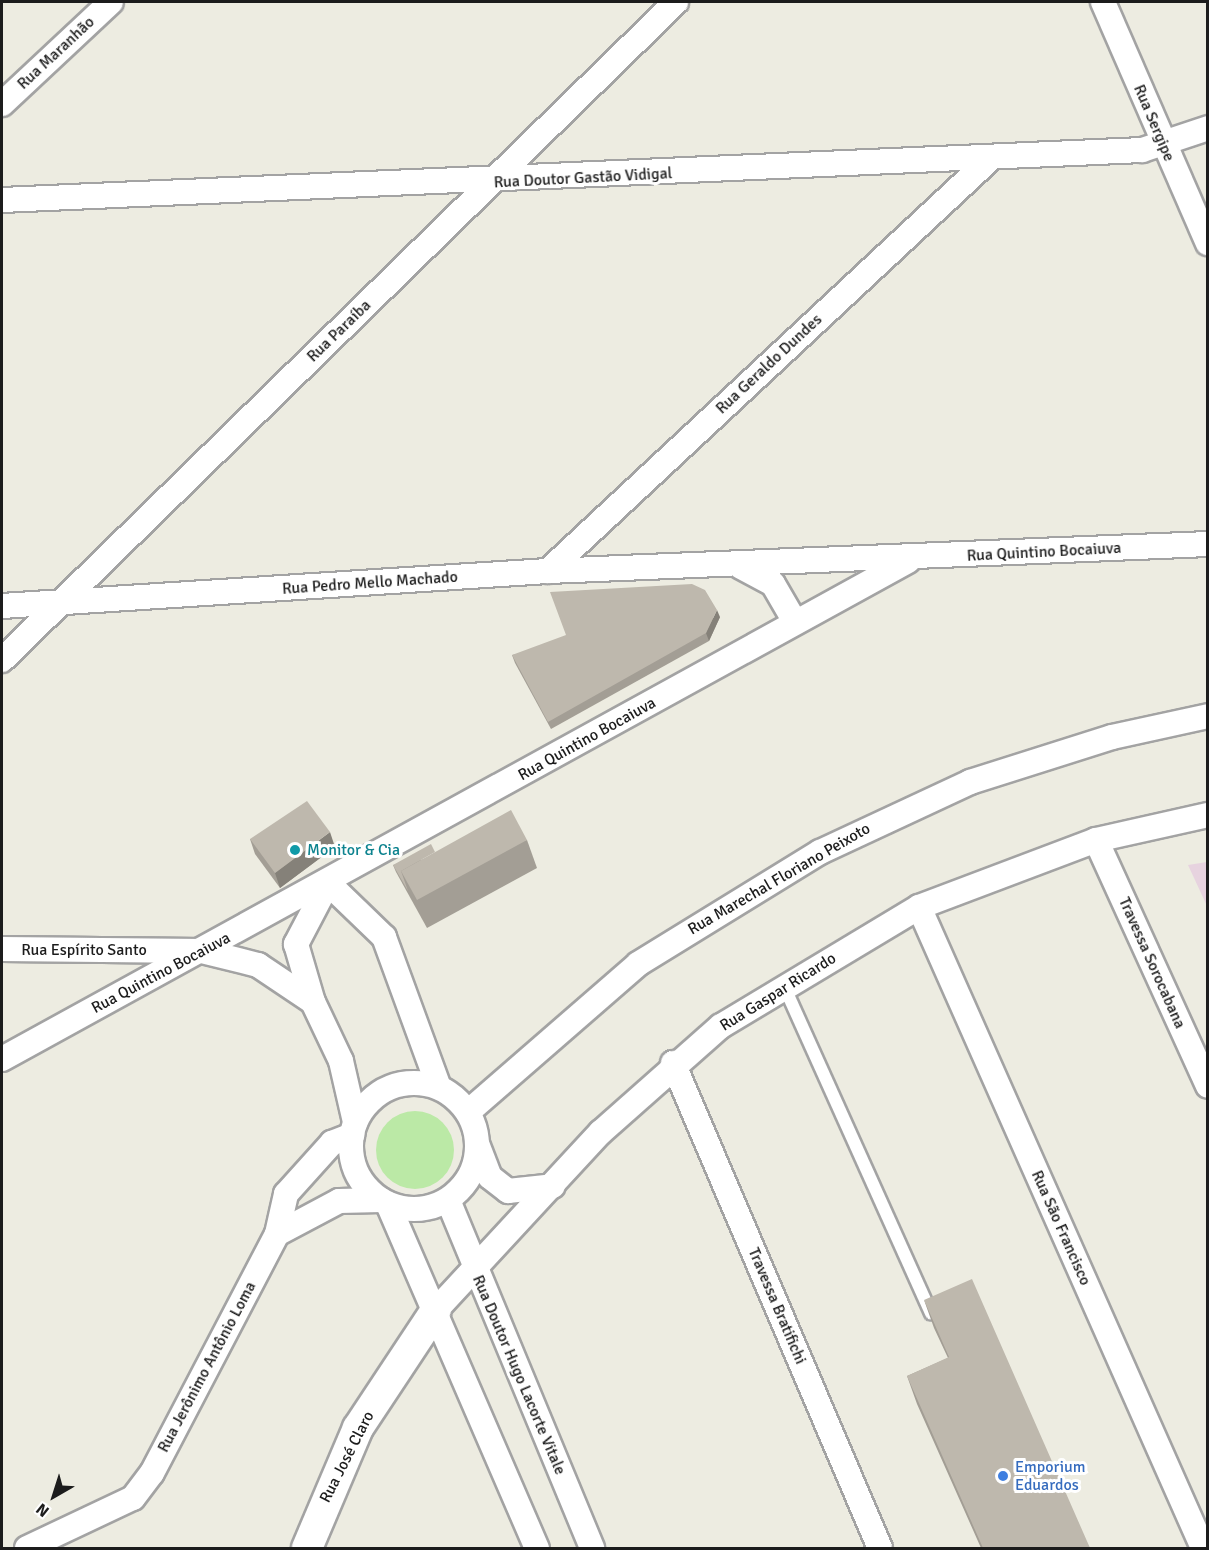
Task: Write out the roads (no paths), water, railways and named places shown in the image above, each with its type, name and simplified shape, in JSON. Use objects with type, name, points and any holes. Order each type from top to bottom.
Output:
[{"type":"street","name":"Rua Maranhão","points":[[2,104],[111,2]]},
{"type":"street","name":"Rua Paraíba","points":[[2,660],[676,2]]},
{"type":"street","name":"Rua Sergipe","points":[[1103,2],[1208,243]]},
{"type":"street","name":"Rua Doutor Gastão Vidigal","points":[[2,200],[492,182],[991,158],[1164,146],[1208,128]]},
{"type":"street","name":"Rua Geraldo Dundes","points":[[548,571],[991,158]]},
{"type":"street","name":"Rua Quintino Bocaiuva","points":[[2,1059],[328,883],[912,559],[1208,544]]},
{"type":"street","name":"Rua Pedro Mello Machado","points":[[2,606],[548,571],[912,559]]},
{"type":"street","name":"Rua Pedro Mello Machado","points":[[738,566],[772,584],[795,622]]},
{"type":"street","name":"Rua Marechal Floriano Peixoto","points":[[468,1112],[638,964],[820,852],[970,782],[1112,737],[1208,716]]},
{"type":"street","name":"Rua Gaspar Ricardo","points":[[436,1310],[673,1064],[784,986],[919,907],[1096,840],[1208,815]]},
{"type":"street","name":"Travessa Sorocabana","points":[[1096,840],[1208,1086]]},
{"type":"street","points":[[537,1548],[436,1310],[384,1202],[356,1167],[353,1128],[341,1061],[313,1002],[296,944],[328,883],[384,937],[439,1087],[468,1112],[490,1177],[508,1191],[553,1186]]},
{"type":"street","name":"Rua São Francisco","points":[[919,907],[1203,1548]]},
{"type":"street","name":"Rua Espírito Santo","points":[[2,949],[202,951],[258,965],[313,1002]]},
{"type":"street","name":"Travessa Bratifichi","points":[[673,1064],[880,1548]]},
{"type":"street","points":[[353,1128],[369,1101],[389,1087],[414,1082],[439,1087]]},
{"type":"street","name":"Rua Jerônimo Antônio Loma","points":[[27,1548],[133,1498],[152,1473],[277,1234],[286,1194],[324,1150],[353,1128]]},
{"type":"street","points":[[277,1234],[339,1201],[384,1202],[408,1209],[448,1200],[475,1167],[478,1146]]},
{"type":"street","name":"Rua Doutor Hugo Lacorte Vitale","points":[[448,1200],[592,1548]]},
{"type":"street","name":"Rua José Claro","points":[[307,1548],[358,1428],[436,1310]]},
{"type":"lane","points":[[784,986],[931,1314]]},
{"type":"place","name":"Monitor & Cia","points":[[295,850]]},
{"type":"place","name":"Emporium Eduardos","points":[[1003,1476]]}]
